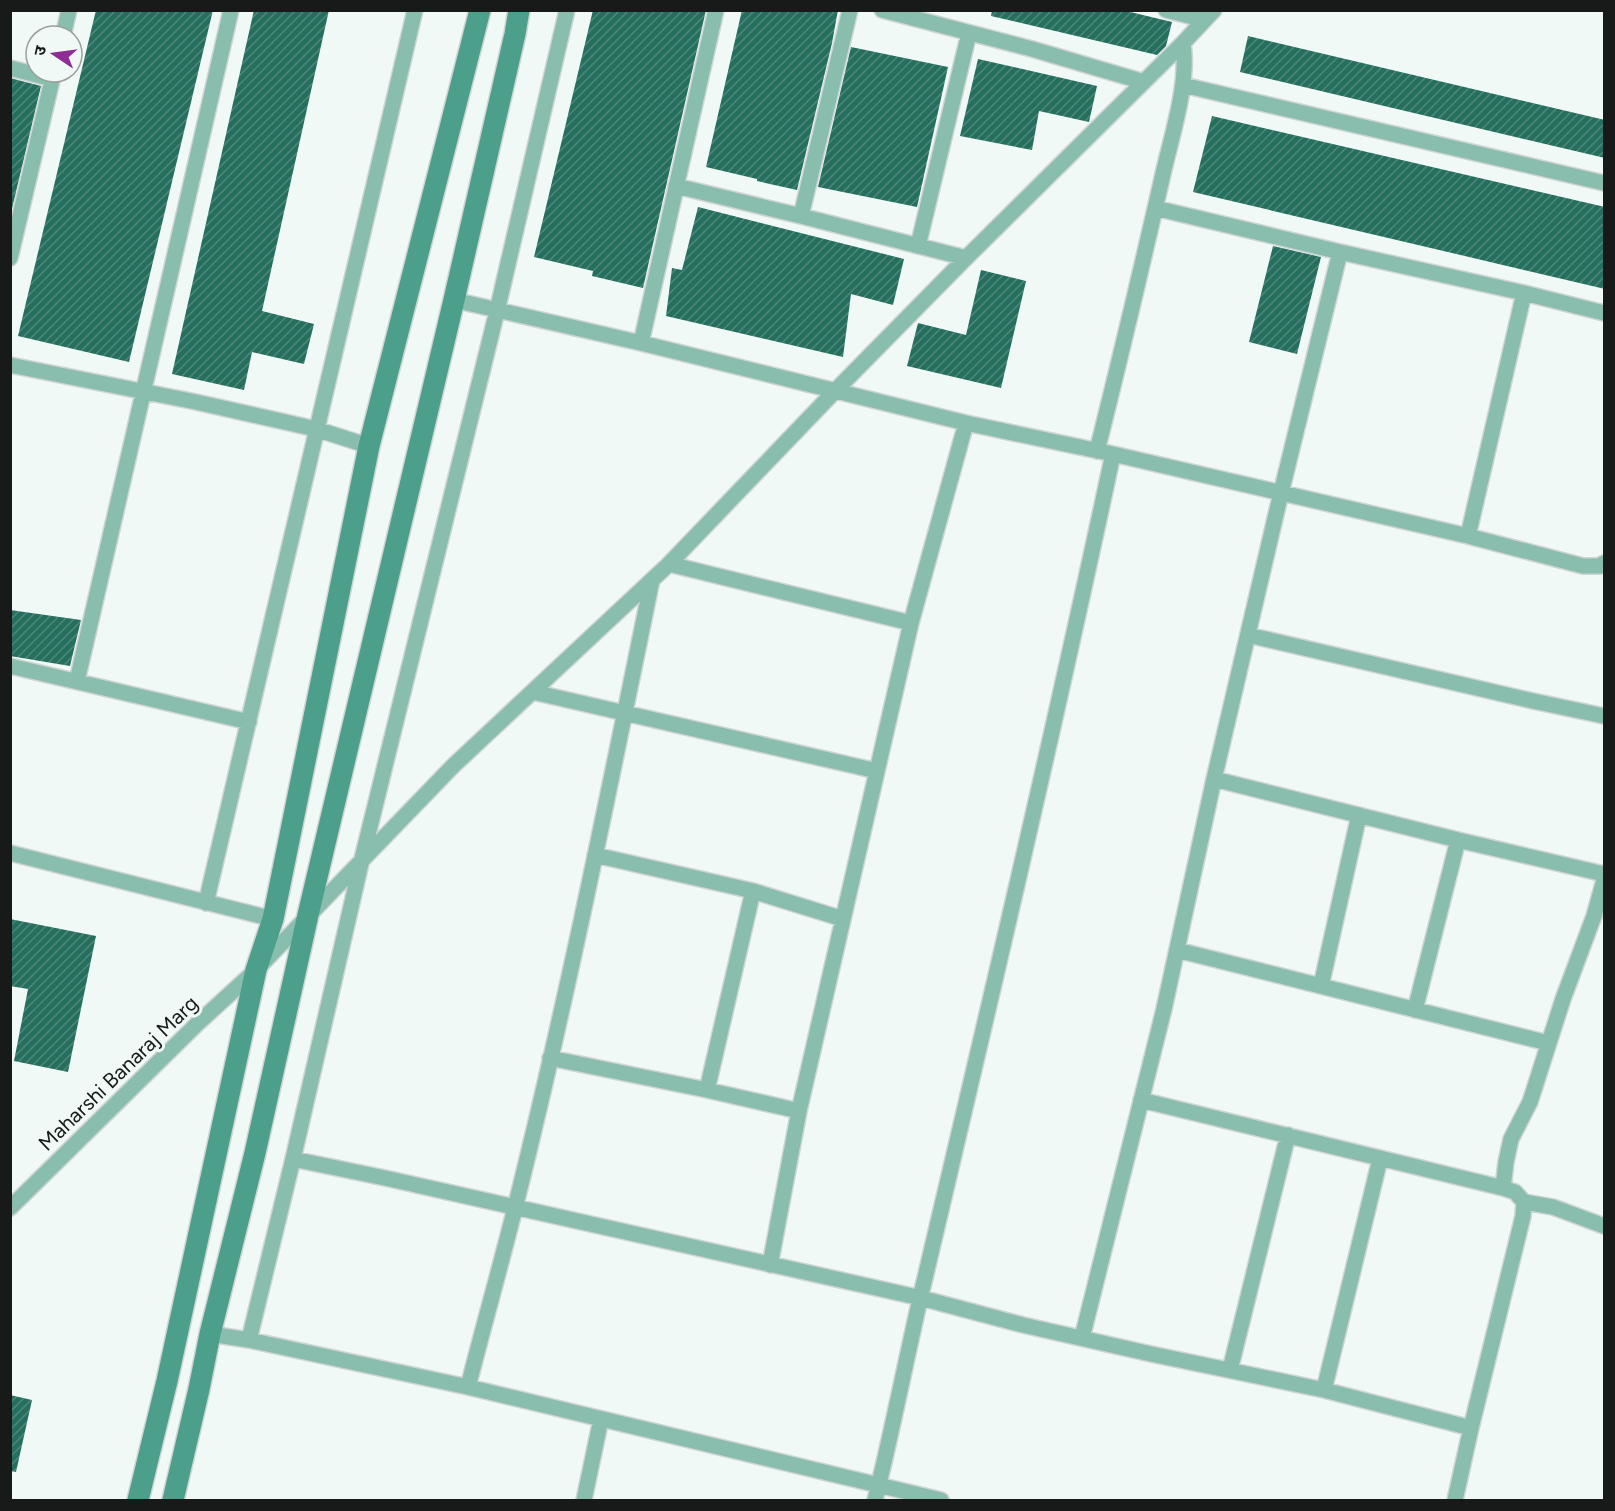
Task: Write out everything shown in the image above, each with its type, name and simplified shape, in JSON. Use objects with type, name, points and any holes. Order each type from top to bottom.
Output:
[{"type":"street","points":[[77,681],[231,10]]},
{"type":"street","points":[[206,903],[415,10]]},
{"type":"street","points":[[138,1500],[167,1381],[256,970],[273,919],[369,446],[480,10]]},
{"type":"street","points":[[172,1500],[454,300],[519,10]]},
{"type":"street","points":[[249,1340],[362,860],[497,311],[567,10]]},
{"type":"street","points":[[641,343],[716,10]]},
{"type":"street","points":[[801,216],[850,10]]},
{"type":"street","points":[[882,10],[1072,60],[1144,82]]},
{"type":"street","points":[[1166,10],[1210,15]]},
{"type":"street","name":"Maharshi Banaraj Marg","points":[[10,1208],[197,1024],[256,970],[453,766],[669,564],[966,258],[1210,15]]},
{"type":"street","points":[[918,246],[969,33]]},
{"type":"street","points":[[877,1493],[1085,586],[1105,452],[1155,208],[1183,85],[1185,60],[1183,44]]},
{"type":"street","points":[[10,258],[15,219],[51,84]]},
{"type":"street","points":[[1183,85],[1605,183]]},
{"type":"street","points":[[676,186],[966,258]]},
{"type":"street","points":[[1155,208],[1605,313]]},
{"type":"street","points":[[1082,1338],[1142,1100],[1214,779],[1340,252]]},
{"type":"street","points":[[1468,536],[1524,293]]},
{"type":"street","points":[[454,300],[641,343],[966,423],[1105,452],[1468,536],[1583,566],[1600,566],[1605,563]]},
{"type":"street","points":[[10,365],[316,429],[369,446]]},
{"type":"street","points":[[770,1265],[799,1111],[911,623],[966,423]]},
{"type":"street","points":[[669,564],[911,623]]},
{"type":"street","points":[[468,1387],[515,1208],[550,1058],[652,580]]},
{"type":"street","points":[[1248,635],[1605,716]]},
{"type":"street","points":[[10,666],[249,722]]},
{"type":"street","points":[[532,692],[877,771]]},
{"type":"street","points":[[1214,779],[1605,874]]},
{"type":"street","points":[[1320,986],[1359,815]]},
{"type":"street","points":[[1414,1010],[1458,840]]},
{"type":"street","points":[[10,853],[273,919]]},
{"type":"street","points":[[595,855],[753,891],[843,919]]},
{"type":"street","points":[[1503,1188],[1510,1139],[1530,1102],[1548,1043],[1591,927],[1605,880]]},
{"type":"street","points":[[707,1090],[753,891]]},
{"type":"street","points":[[1177,950],[1548,1043]]},
{"type":"street","points":[[550,1058],[799,1111]]},
{"type":"street","points":[[1142,1100],[1503,1188],[1515,1192],[1524,1202],[1553,1207],[1605,1226]]},
{"type":"street","points":[[1230,1370],[1288,1135]]},
{"type":"street","points":[[293,1159],[921,1298],[1082,1338],[1324,1390],[1471,1428]]},
{"type":"street","points":[[1324,1390],[1380,1159]]},
{"type":"street","points":[[1455,1500],[1523,1216],[1524,1202]]},
{"type":"street","points":[[210,1334],[249,1340],[468,1387],[734,1450],[877,1493],[941,1500]]},
{"type":"street","points":[[584,1500],[601,1419]]},
{"type":"building","points":[[96,10],[213,10],[129,362],[18,336],[78,84],[84,84],[84,60]]},
{"type":"building","points":[[254,10],[329,10],[262,311],[314,324],[304,364],[252,352],[244,390],[172,374]]},
{"type":"building","points":[[593,10],[706,10],[643,288],[592,276],[593,271],[534,257]]},
{"type":"building","points":[[742,10],[838,10],[797,190],[706,167]]},
{"type":"building","points":[[992,10],[1122,10],[1172,22],[1166,46],[1157,55],[991,16]]},
{"type":"building","points":[[1248,36],[1605,120],[1605,158],[1240,72]]},
{"type":"building","points":[[851,47],[948,67],[917,207],[818,187]]},
{"type":"building","points":[[978,59],[1097,86],[1089,122],[1039,111],[1032,150],[960,136]]},
{"type":"building","points":[[10,78],[24,82],[24,84],[41,86],[10,212]]},
{"type":"building","points":[[1212,116],[1605,207],[1605,289],[1193,192]]},
{"type":"building","points":[[698,207],[904,259],[893,305],[851,294],[843,357],[666,316],[672,268],[682,270]]},
{"type":"building","points":[[1273,246],[1321,257],[1297,354],[1249,342]]},
{"type":"building","points":[[981,270],[1026,281],[1001,388],[907,366],[918,323],[966,335]]},
{"type":"building","points":[[10,610],[81,620],[70,666],[10,656]]},
{"type":"building","points":[[10,919],[96,936],[68,1072],[14,1061],[28,989],[10,986]]},
{"type":"building","points":[[10,1395],[32,1400],[16,1472],[10,1471]]}]
